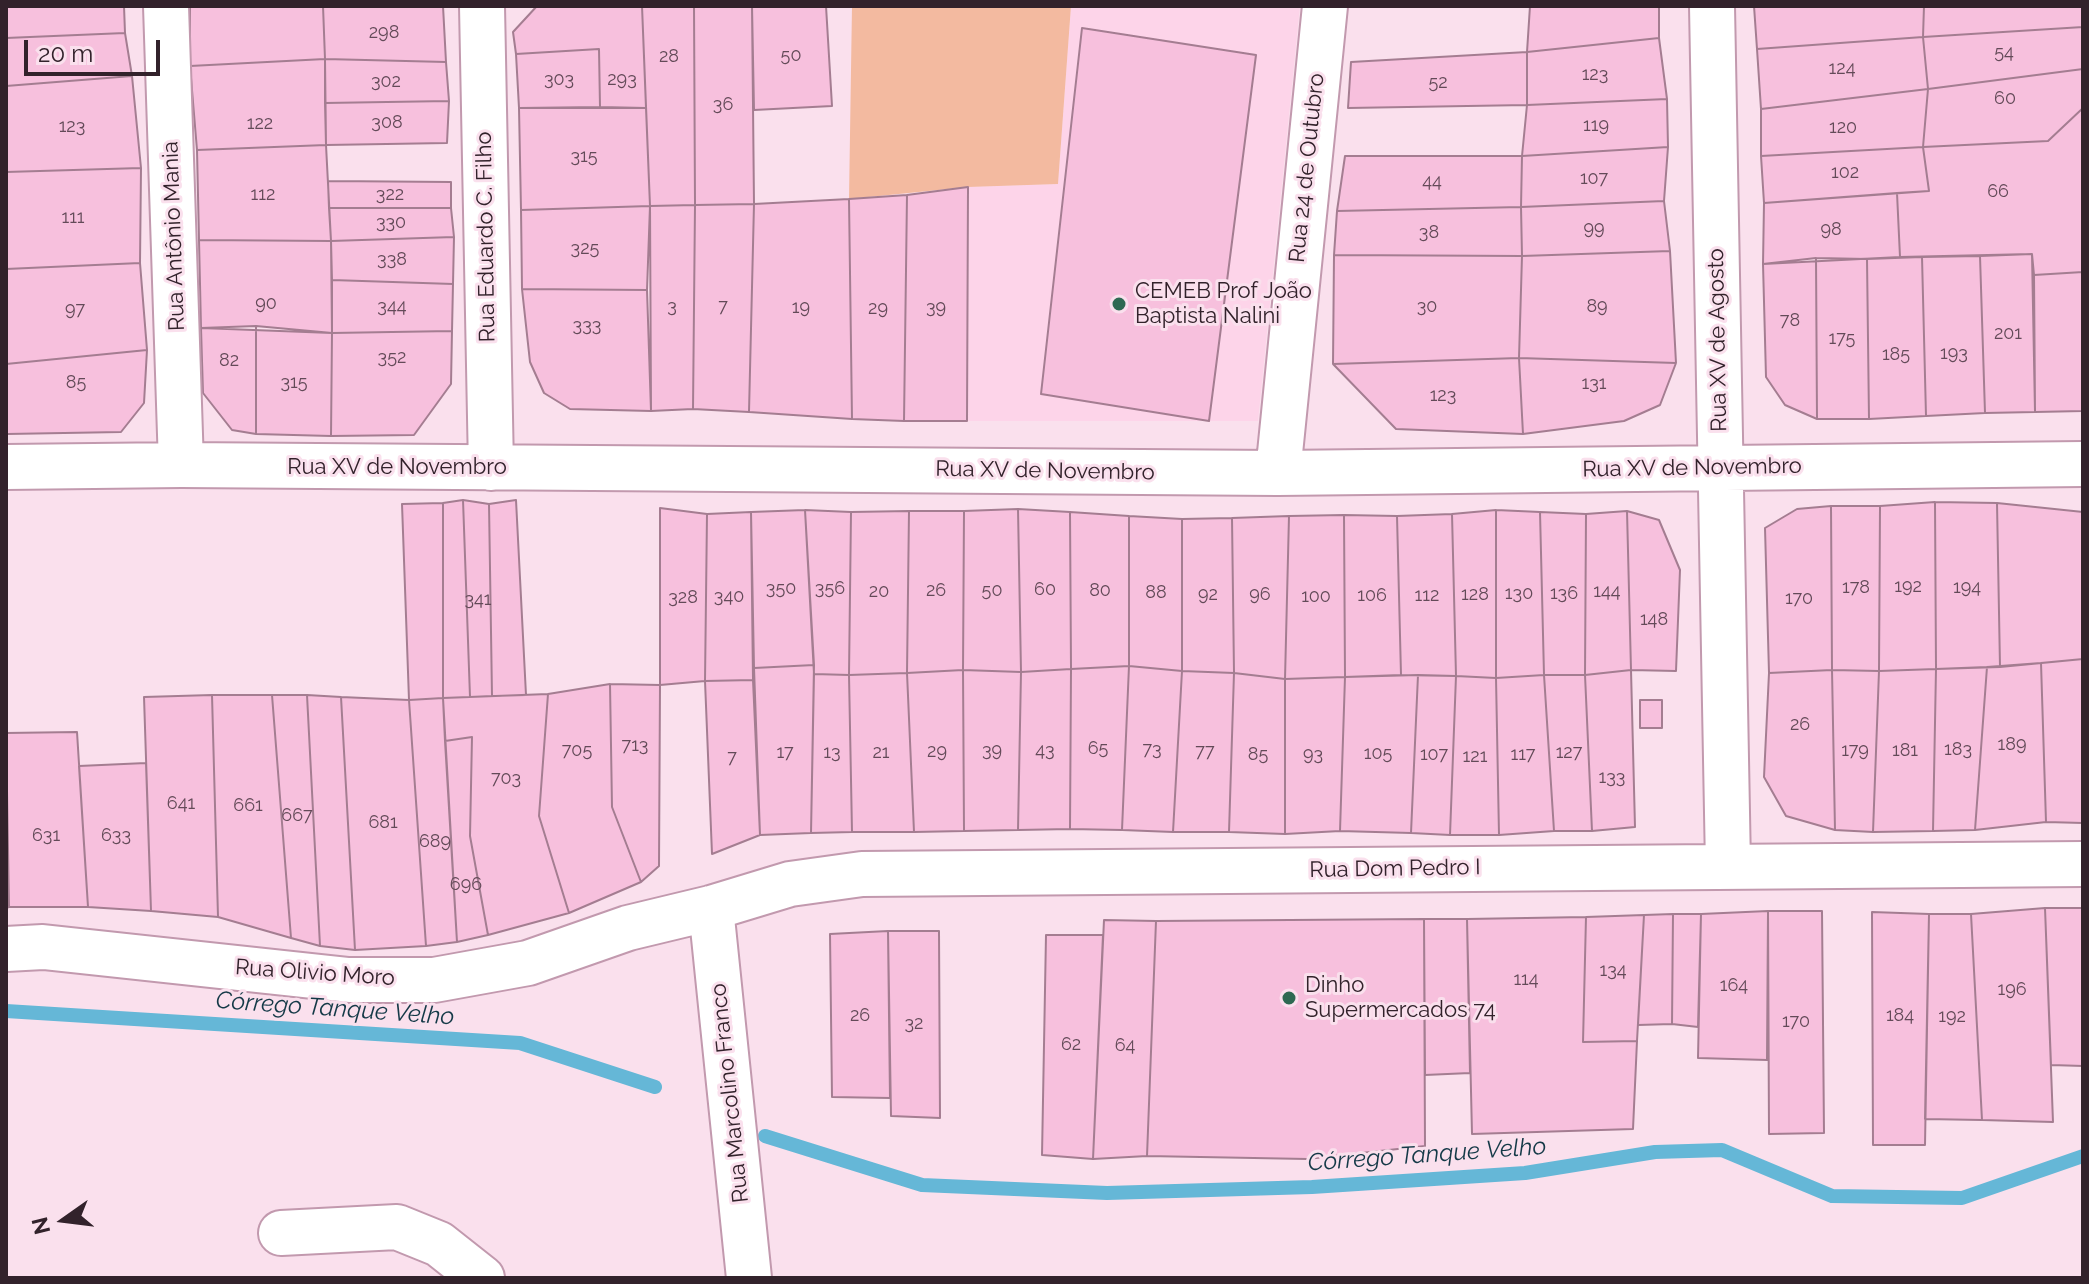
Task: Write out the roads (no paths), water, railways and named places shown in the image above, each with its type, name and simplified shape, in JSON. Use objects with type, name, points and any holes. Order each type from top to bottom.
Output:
[{"type":"street","name":"Rua Antônio Mania","points":[[166,6],[181,465]]},
{"type":"street","name":"Rua Eduardo C. Filho","points":[[482,6],[491,468]]},
{"type":"street","name":"Rua 24 de Outubro","points":[[1278,473],[1325,6]]},
{"type":"street","name":"Rua XV de Agosto","points":[[1712,6],[1728,866]]},
{"type":"street","name":"Rua XV de Novembro","points":[[6,467],[181,465],[1278,473],[2083,464]]},
{"type":"street","name":"Rua Dom Pedro I","points":[[711,908],[790,884],[862,874],[2083,864]]},
{"type":"street","name":"Rua Olivio Moro","points":[[6,949],[43,947],[349,980],[434,980],[528,963],[628,928],[711,908]]},
{"type":"street","name":"Rua Marcolino Franco","points":[[711,908],[749,1278]]},
{"type":"street","points":[[281,1233],[397,1227],[439,1244],[482,1278]]},
{"type":"waterway","name":"Córrego Tanque Velho","points":[[6,1011],[520,1043],[655,1087]]},
{"type":"waterway","name":"Córrego Tanque Velho","points":[[765,1136],[922,1185],[1107,1193],[1312,1187],[1525,1173],[1655,1152],[1722,1150],[1832,1196],[1962,1198],[2083,1156]]},
{"type":"place","name":"CEMEB Prof João Baptista Nalini","points":[[1119,304]]},
{"type":"place","name":"Dinho Supermercados 74","points":[[1289,998]]}]
